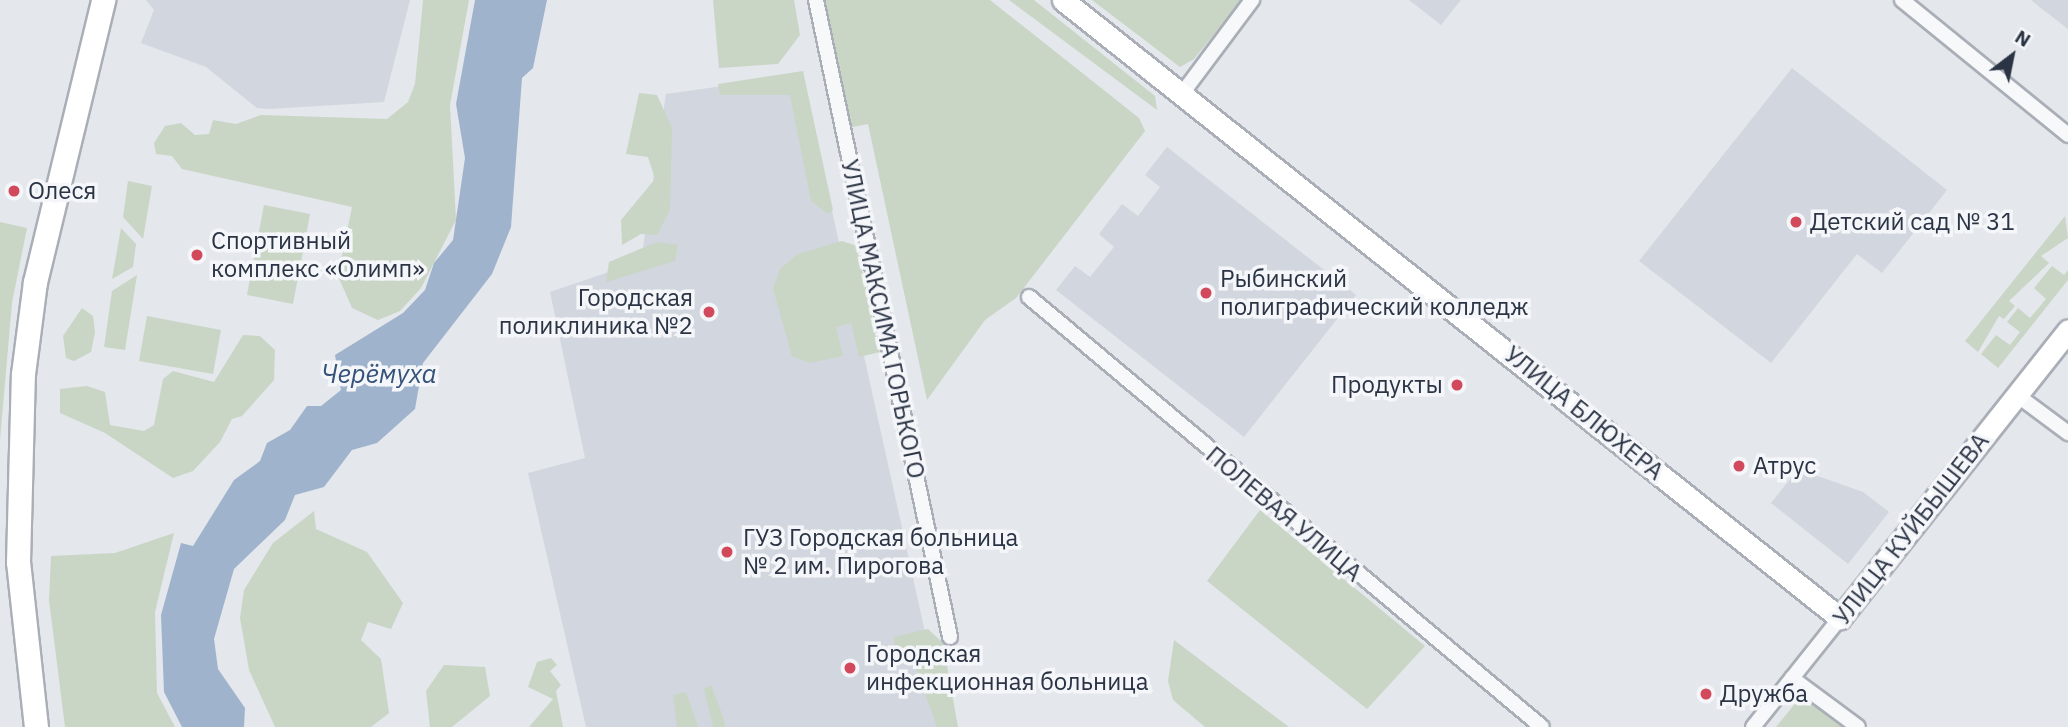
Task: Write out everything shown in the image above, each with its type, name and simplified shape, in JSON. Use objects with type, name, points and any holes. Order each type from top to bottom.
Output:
[{"type":"main road","points":[[36,727],[9,560],[28,323],[103,2]]},
{"type":"street","name":"УЛИЦА МАКСИМА ГОРЬКОГО","points":[[816,0],[950,637]]},
{"type":"street","name":"УЛИЦА БЛЮХЕРА","points":[[1063,0],[1840,618]]},
{"type":"street","points":[[1181,95],[1252,0]]},
{"type":"street","points":[[1902,0],[2068,135]]},
{"type":"street","name":"ПОЛЕВАЯ УЛИЦА","points":[[1029,298],[1542,727]]},
{"type":"street","name":"УЛИЦА КУЙБЫШЕВА","points":[[1753,727],[2068,330]]},
{"type":"street","points":[[2017,394],[2068,433]]},
{"type":"street","points":[[1792,678],[1858,727]]},
{"type":"shaded area","points":[[146,0],[410,0],[384,102],[269,109],[257,108],[206,67],[141,43],[154,10]]},
{"type":"shaded area","points":[[1409,0],[1461,0],[1441,25]]},
{"type":"shaded area","points":[[2031,0],[2068,0],[2068,29],[2037,5]]},
{"type":"shaded area","name":"Детский сад № 31","points":[[1792,68],[1947,190],[1882,273],[1857,254],[1771,363],[1639,261]]},
{"type":"shaded area","name":"ГУЗ Городская больница № 2 им. Пирогова","points":[[802,75],[946,727],[586,727],[528,473],[585,458],[550,292],[641,261],[666,94]]},
{"type":"shaded area","name":"Рыбинский полиграфический колледж","points":[[1167,147],[1356,295],[1244,437],[1056,290],[1075,266],[1090,277],[1114,247],[1099,234],[1122,204],[1138,216],[1160,187],[1145,175]]},
{"type":"shaded area","points":[[1798,469],[1863,492],[1889,512],[1848,564],[1771,503]]},
{"type":"green space","points":[[423,0],[469,0],[450,105],[456,220],[421,288],[400,311],[378,320],[352,308],[338,276],[352,207],[182,169],[172,156],[156,154],[154,143],[165,126],[181,123],[195,135],[209,134],[213,120],[236,124],[261,115],[387,119],[408,102],[415,84]]},
{"type":"green space","points":[[713,0],[794,0],[800,35],[778,64],[719,68]]},
{"type":"green space","points":[[823,0],[990,0],[1139,118],[1145,131],[1016,298],[985,320],[927,400],[868,124],[852,127]]},
{"type":"green space","points":[[1009,0],[1034,0],[1155,96],[1157,110]]},
{"type":"green space","points":[[1092,0],[1242,0],[1194,59],[1180,67]]},
{"type":"green space","points":[[803,71],[833,210],[828,214],[811,201],[790,95],[720,95],[718,84]]},
{"type":"green space","points":[[639,93],[657,95],[672,128],[670,210],[657,235],[641,234],[622,245],[621,220],[655,179],[648,157],[626,154]]},
{"type":"green space","points":[[128,181],[152,186],[143,239],[123,217]]},
{"type":"green space","points":[[264,205],[310,214],[293,304],[247,295]]},
{"type":"green space","points":[[2065,216],[2068,238],[2041,256],[2049,263],[2009,301],[2015,306],[2004,319],[1999,316],[1978,352],[1965,341]]},
{"type":"green space","points":[[0,222],[27,228],[12,303],[0,440]]},
{"type":"green space","points":[[121,228],[136,244],[133,267],[112,279]]},
{"type":"green space","points":[[842,241],[857,246],[880,352],[859,357],[851,323],[836,327],[843,356],[810,363],[792,356],[773,289],[780,269],[798,254]]},
{"type":"green space","points":[[657,242],[678,245],[675,261],[606,282],[609,262]]},
{"type":"green space","points":[[2052,266],[2064,275],[2068,270],[2068,280],[1998,368],[1981,354],[1996,335],[2010,345],[2020,332],[2007,322],[2018,308],[2030,318],[2046,299],[2034,288]]},
{"type":"green space","points":[[137,275],[125,350],[104,347],[112,291]]},
{"type":"green space","points":[[82,308],[93,316],[95,332],[91,352],[74,361],[66,358],[63,336]]},
{"type":"green space","points":[[147,316],[221,330],[213,374],[139,361]]},
{"type":"green space","points":[[243,335],[260,336],[275,350],[274,380],[242,416],[232,419],[220,442],[193,471],[173,478],[105,433],[60,413],[60,389],[87,386],[105,392],[110,425],[144,431],[154,425],[163,379],[173,371],[214,382]]},
{"type":"green space","points":[[1260,510],[1425,646],[1367,709],[1207,581]]},
{"type":"green space","points":[[314,511],[316,529],[367,552],[403,603],[391,629],[368,622],[361,640],[381,659],[389,713],[371,727],[275,727],[249,670],[240,618],[244,590],[273,543]]},
{"type":"green space","points":[[174,533],[155,612],[157,693],[175,727],[65,727],[49,600],[51,556],[115,553]]},
{"type":"green space","points":[[928,629],[943,643],[958,727],[937,727],[910,651],[894,647],[894,637]]},
{"type":"green space","points":[[1174,640],[1289,727],[1205,727],[1173,700],[1168,681]]},
{"type":"green space","points":[[551,658],[557,665],[550,671],[561,685],[556,691],[563,727],[529,727],[553,699],[528,687],[537,662]]},
{"type":"green space","points":[[444,665],[485,667],[490,696],[452,727],[430,727],[426,691]]},
{"type":"green space","points":[[711,685],[725,727],[713,727],[704,689]]},
{"type":"green space","points":[[686,692],[698,727],[677,727],[673,695]]},
{"type":"green space","points":[[1802,695],[1844,727],[1776,727]]},
{"type":"water","name":"Черёмуха","points":[[475,0],[547,0],[533,68],[522,78],[511,227],[492,274],[423,363],[415,409],[377,443],[352,450],[324,487],[295,495],[285,520],[234,569],[214,639],[218,669],[245,708],[244,727],[182,727],[164,692],[161,615],[181,543],[193,546],[234,480],[260,461],[267,443],[290,430],[307,406],[321,406],[341,390],[335,355],[403,313],[425,290],[434,263],[453,240],[465,158],[456,104]]},
{"type":"place","name":"Олеся","points":[[14,191]]},
{"type":"place","name":"Детский сад № 31","points":[[1796,222]]},
{"type":"place","name":"Спортивный комплекс «Олимп»","points":[[197,255]]},
{"type":"place","name":"Рыбинский полиграфический колледж","points":[[1206,293]]},
{"type":"place","name":"Городская поликлиника №2","points":[[709,312]]},
{"type":"place","name":"Продукты","points":[[1457,385]]},
{"type":"place","name":"Атрус","points":[[1739,466]]},
{"type":"place","name":"ГУЗ Городская больница № 2 им. Пирогова","points":[[727,552]]},
{"type":"place","name":"Городская инфекционная больница","points":[[850,668]]},
{"type":"place","name":"Дружба","points":[[1706,694]]}]
